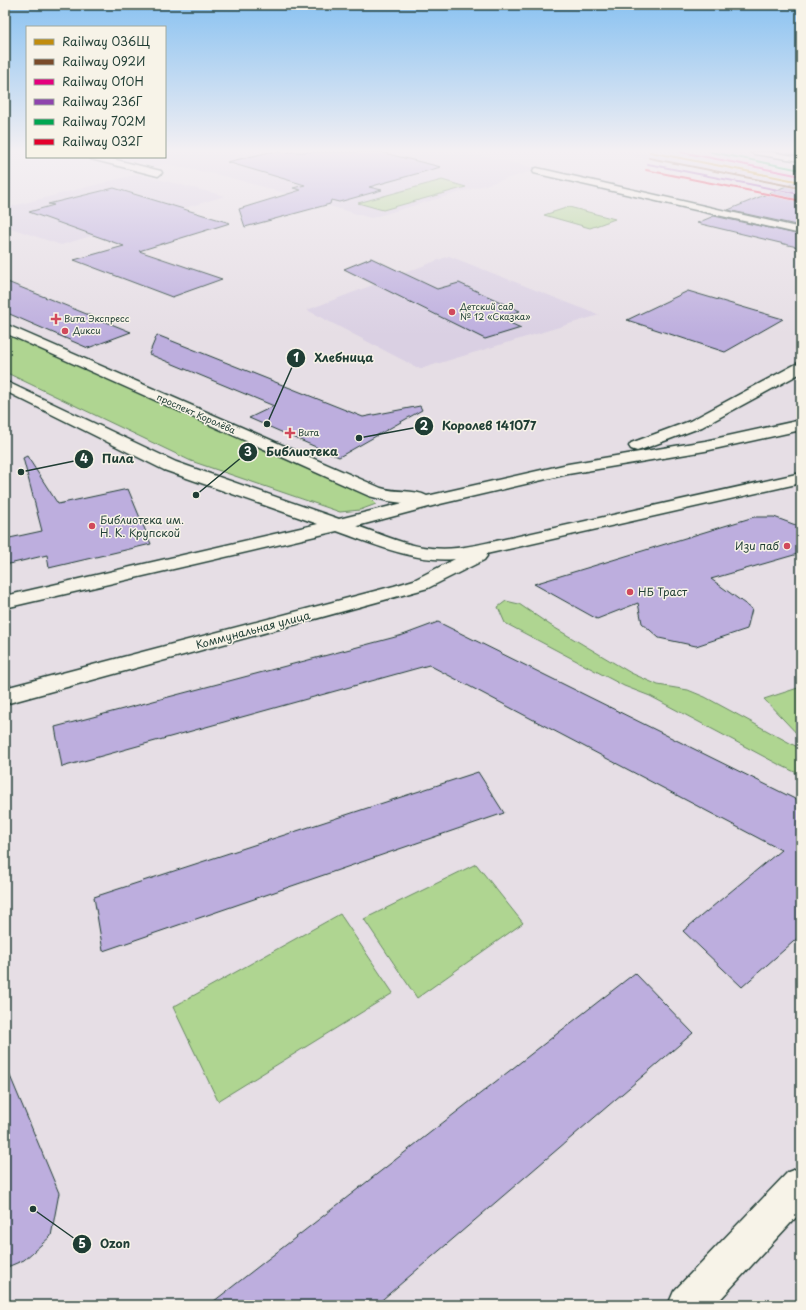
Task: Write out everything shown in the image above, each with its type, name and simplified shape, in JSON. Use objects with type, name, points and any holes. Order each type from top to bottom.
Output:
[{"type":"main road","points":[[724,213],[801,231]]},
{"type":"main road","name":"проспект Королёва","points":[[5,328],[375,492],[388,496],[437,499]]},
{"type":"main road","points":[[568,469],[666,436],[696,424],[801,367]]},
{"type":"main road","points":[[5,385],[170,466],[391,544],[431,554],[453,554],[496,547],[801,478]]},
{"type":"main road","points":[[5,602],[339,525],[437,499],[568,469],[705,446],[801,425]]},
{"type":"main road","points":[[705,446],[801,437]]},
{"type":"main road","points":[[767,485],[801,471]]},
{"type":"main road","name":"Коммунальная улица","points":[[5,696],[421,584],[496,547]]},
{"type":"main road","points":[[688,1305],[801,1185]]},
{"type":"shaded area","points":[[5,213],[168,213],[61,245],[5,226]]},
{"type":"shaded area","points":[[354,213],[388,213],[371,218]]},
{"type":"shaded area","name":"Детский сад № 12 «Сказка»","points":[[449,256],[599,315],[420,369],[307,310]]},
{"type":"green space","points":[[550,213],[593,213],[615,219],[590,228],[544,215]]},
{"type":"green space","points":[[5,333],[367,495],[376,504],[360,510],[340,512],[191,461],[5,372]]},
{"type":"green space","points":[[506,601],[519,604],[550,625],[631,673],[658,685],[688,690],[705,697],[801,749],[801,775],[650,696],[624,686],[505,623],[498,607]]},
{"type":"green space","points":[[801,687],[801,738],[764,699]]},
{"type":"green space","points":[[476,864],[523,923],[417,998],[364,919]]},
{"type":"green space","points":[[340,914],[393,993],[218,1101],[173,1007]]},
{"type":"building","points":[[32,213],[197,213],[230,223],[139,251],[222,279],[172,297],[74,260],[124,246]]},
{"type":"building","points":[[240,213],[296,213],[245,227]]},
{"type":"building","points":[[742,213],[801,213],[801,226]]},
{"type":"building","points":[[714,216],[801,235],[801,248],[697,223]]},
{"type":"building","points":[[371,258],[437,289],[459,283],[520,311],[499,318],[521,328],[485,339],[344,269]]},
{"type":"building","points":[[5,281],[131,332],[88,348],[5,312]]},
{"type":"building","points":[[688,291],[783,319],[725,352],[627,320]]},
{"type":"building","points":[[157,335],[363,417],[420,406],[422,410],[339,457],[249,418],[274,406],[149,354]]},
{"type":"building","points":[[27,456],[58,504],[128,489],[151,544],[49,568],[47,555],[5,565],[5,539],[42,531],[23,458]]},
{"type":"building","points":[[754,517],[774,517],[801,527],[801,553],[711,579],[752,609],[747,629],[696,646],[659,638],[642,623],[638,603],[597,619],[534,584]]},
{"type":"building","points":[[438,622],[801,802],[801,935],[742,987],[683,931],[781,850],[429,665],[62,767],[55,727],[403,635]]},
{"type":"building","points":[[478,772],[504,813],[103,951],[94,897]]},
{"type":"building","points":[[635,973],[693,1033],[376,1305],[209,1305]]},
{"type":"building","points":[[5,1064],[59,1193],[51,1236],[24,1260],[5,1268]]},
{"type":"place","name":"Детский сад № 12 «Сказка»","points":[[452,312]]},
{"type":"place","name":"Вита Экспресс","points":[[56,319]]},
{"type":"place","name":"Дикси","points":[[65,331]]},
{"type":"place","name":"Хлебница","points":[[267,424]]},
{"type":"place","name":"Вита","points":[[290,433]]},
{"type":"place","name":"Королев 141077","points":[[359,438]]},
{"type":"place","name":"Пила","points":[[21,472]]},
{"type":"place","name":"Библиотека","points":[[196,495]]},
{"type":"place","name":"Библиотека им. Н. К. Крупской","points":[[92,526]]},
{"type":"place","name":"Изи паб","points":[[787,546]]},
{"type":"place","name":"НБ Траст","points":[[630,592]]},
{"type":"place","name":"Ozon","points":[[33,1209]]}]
